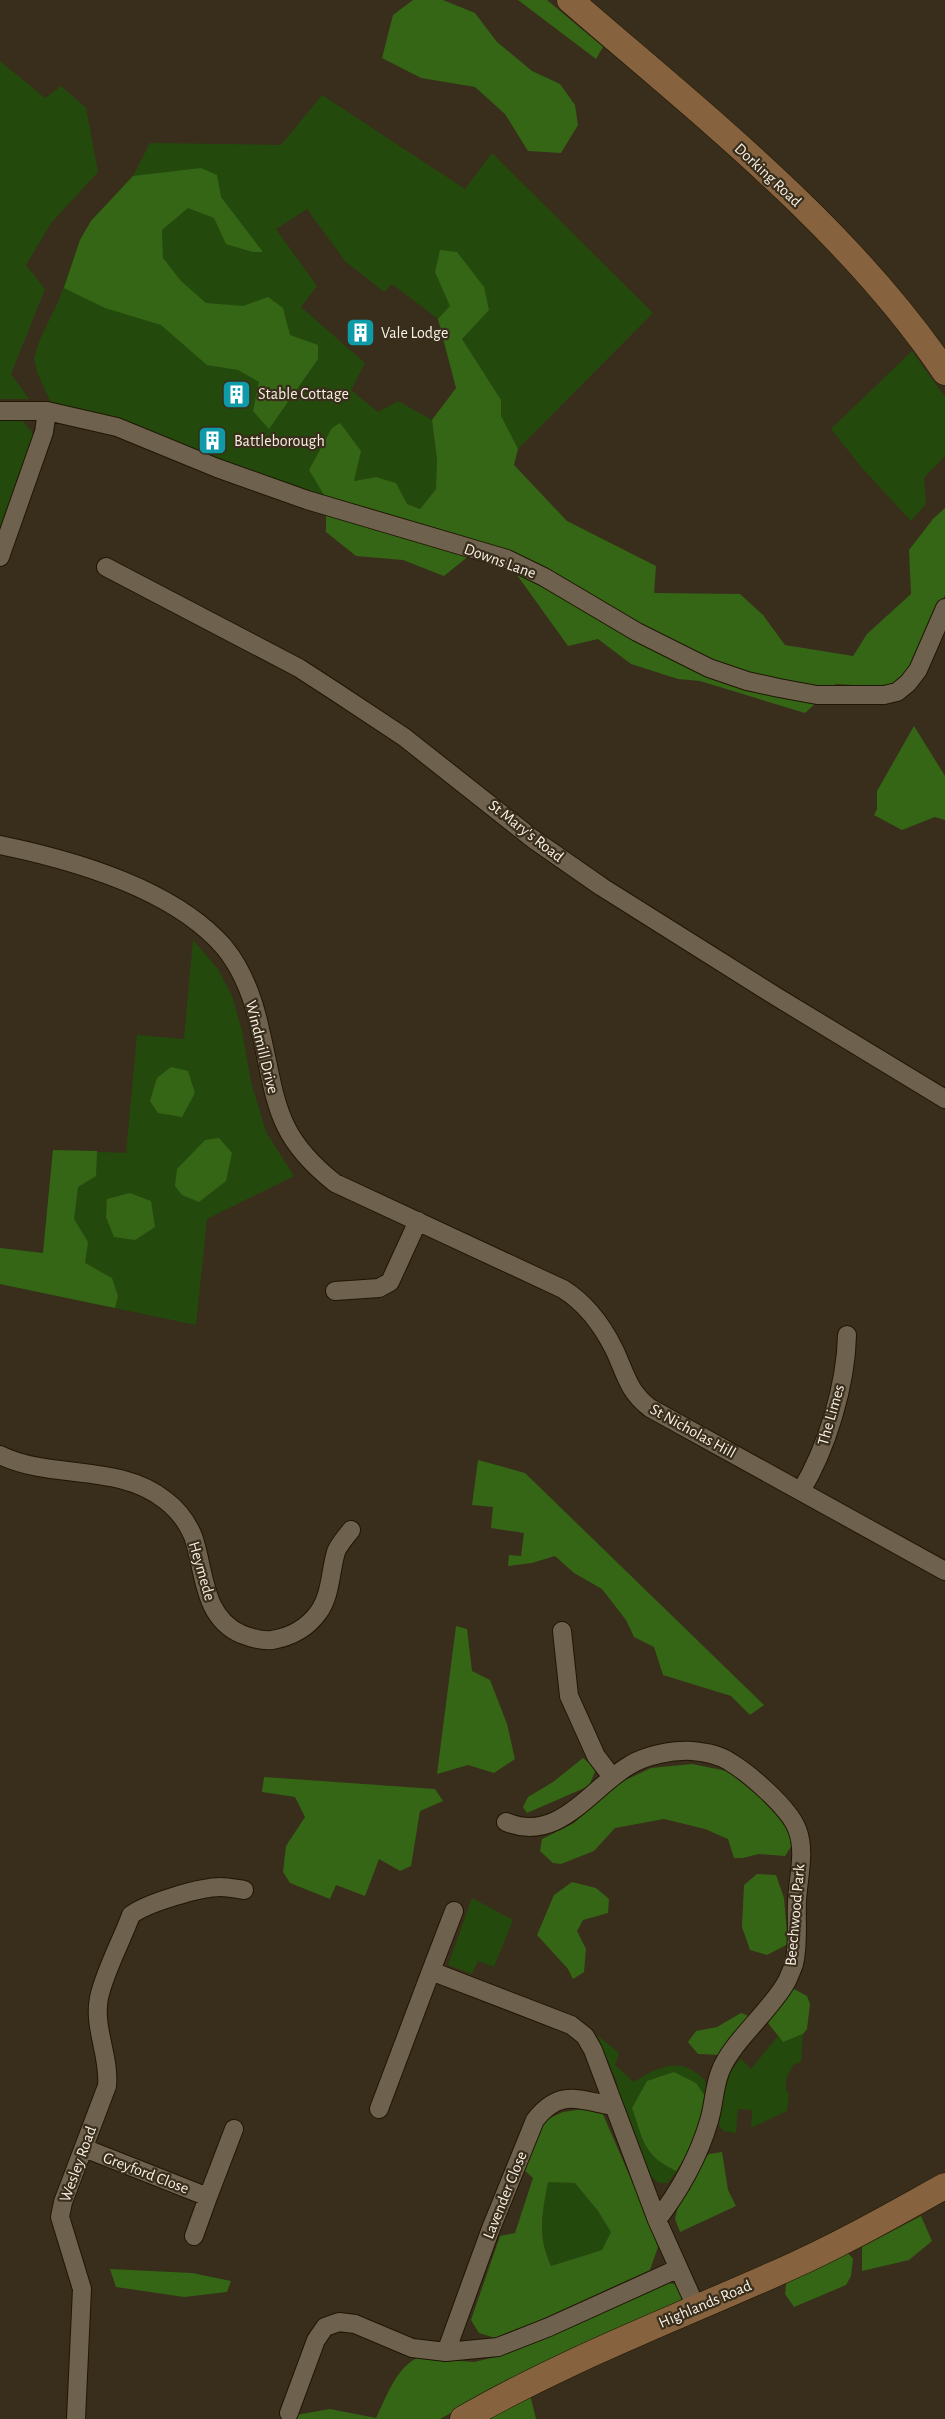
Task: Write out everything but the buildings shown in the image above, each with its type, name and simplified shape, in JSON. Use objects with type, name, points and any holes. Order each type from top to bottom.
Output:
[{"type":"main road","name":"Dorking Road","points":[[570,0],[738,147],[821,225],[871,278],[945,372]]},
{"type":"main road","name":"Highlands Road","points":[[463,2419],[510,2392],[696,2307],[789,2268],[945,2186]]},
{"type":"street","name":"Downs Lane","points":[[0,411],[47,411],[117,427],[217,468],[307,500],[507,560],[544,577],[647,637],[709,668],[747,681],[817,695],[884,695],[897,692],[918,670],[945,608]]},
{"type":"street","points":[[0,557],[44,432],[47,411]]},
{"type":"street","name":"St Mary's Road","points":[[106,567],[299,668],[404,737],[533,839],[612,893],[728,967],[945,1099]]},
{"type":"street","name":"Windmill Drive","points":[[0,845],[79,864],[118,879],[158,898],[204,928],[224,947],[238,968],[252,998],[276,1106],[287,1131],[300,1150],[316,1168],[335,1183],[418,1221]]},
{"type":"street","points":[[335,1291],[379,1288],[390,1282],[418,1221]]},
{"type":"street","name":"St Nicholas Hill","points":[[418,1221],[538,1275],[577,1297],[603,1329],[629,1387],[638,1399],[650,1408],[945,1571]]},
{"type":"street","name":"The Limes","points":[[801,1491],[816,1466],[832,1415],[845,1368],[848,1335]]},
{"type":"street","name":"Heymede","points":[[0,1455],[22,1463],[118,1480],[151,1491],[165,1500],[185,1521],[192,1536],[214,1609],[223,1621],[237,1632],[251,1638],[267,1640],[282,1638],[309,1623],[326,1598],[337,1550],[351,1530]]},
{"type":"street","points":[[562,1630],[569,1696],[596,1756],[612,1777]]},
{"type":"street","name":"Beechwood Park","points":[[506,1822],[521,1828],[539,1827],[559,1819],[578,1807],[612,1777],[632,1764],[675,1752],[708,1754],[729,1761],[753,1780],[789,1815],[798,1830],[801,1851],[794,1964],[777,1997],[730,2055],[720,2072],[710,2120],[700,2147],[657,2220]]},
{"type":"street","name":"Wesley Road","points":[[76,2419],[82,2289],[60,2217],[63,2202],[108,2086],[109,2073],[99,2026],[99,1998],[131,1915],[141,1907],[220,1887],[244,1890]]},
{"type":"street","points":[[379,2109],[454,1911]]},
{"type":"street","points":[[431,1971],[570,2025],[585,2036],[677,2269],[696,2307]]},
{"type":"street","name":"Lavender Close","points":[[446,2352],[490,2231],[535,2120],[546,2106],[560,2099],[577,2098],[613,2106]]},
{"type":"street","name":"Greyford Close","points":[[194,2236],[234,2129]]},
{"type":"street","name":"Greyford Close","points":[[84,2148],[208,2197]]},
{"type":"street","points":[[289,2413],[316,2340],[325,2327],[332,2324],[339,2322],[355,2324],[412,2348],[446,2352],[498,2347],[549,2327],[677,2269]]},
{"type":"green space","points":[[413,0],[443,0],[475,13],[497,42],[532,71],[560,84],[575,105],[578,125],[561,153],[528,151],[505,114],[475,87],[421,78],[382,58],[393,15]]},
{"type":"green space","points":[[518,0],[547,0],[603,47],[596,59]]},
{"type":"green space","points":[[0,61],[45,98],[61,86],[86,108],[98,172],[51,223],[26,265],[45,289],[11,374],[29,399],[0,399]]},
{"type":"green space","points":[[322,95],[465,189],[492,153],[653,313],[518,449],[456,388],[438,319],[392,284],[384,292],[345,261],[307,209],[276,229],[317,286],[301,307],[365,363],[351,390],[378,412],[398,401],[432,420],[437,459],[436,489],[420,509],[407,504],[376,477],[353,481],[326,498],[251,475],[129,423],[51,403],[37,372],[34,358],[40,339],[59,300],[80,240],[91,221],[133,176],[150,143],[281,145]]},
{"type":"green space","points":[[201,168],[217,175],[221,197],[263,252],[253,252],[226,244],[214,218],[188,208],[162,230],[163,258],[181,281],[206,303],[243,306],[268,297],[283,308],[290,335],[318,345],[318,359],[269,429],[253,411],[259,382],[238,370],[207,365],[161,325],[105,308],[64,288],[80,240],[91,221],[133,176]]},
{"type":"green space","points":[[440,250],[457,252],[484,287],[489,310],[462,339],[501,400],[501,416],[518,449],[514,465],[567,521],[656,566],[654,593],[740,594],[763,615],[785,645],[853,656],[867,634],[911,594],[909,550],[933,519],[945,508],[945,595],[903,679],[890,687],[836,684],[805,713],[700,681],[678,679],[631,664],[598,639],[568,646],[512,568],[470,555],[444,576],[403,560],[356,556],[326,532],[326,498],[309,470],[332,428],[340,423],[361,451],[354,481],[376,477],[396,483],[407,504],[420,509],[436,489],[437,459],[432,420],[456,388],[438,319],[450,306],[435,272]]},
{"type":"green space","points":[[912,351],[945,397],[945,456],[924,478],[926,504],[911,521],[863,469],[831,429]]},
{"type":"green space","points":[[0,419],[22,420],[36,437],[0,534]]},
{"type":"green space","points":[[914,726],[945,776],[945,820],[935,817],[902,830],[874,815],[877,809],[877,791]]},
{"type":"green space","points":[[193,940],[218,969],[232,996],[242,1031],[251,1082],[266,1132],[294,1176],[207,1219],[196,1325],[0,1284],[0,1248],[43,1253],[53,1150],[126,1153],[137,1035],[184,1039]]},
{"type":"green space","points":[[171,1067],[188,1071],[195,1093],[182,1117],[158,1113],[150,1101],[157,1078]]},
{"type":"green space","points":[[219,1138],[232,1153],[226,1181],[199,1202],[182,1195],[175,1186],[177,1169],[205,1140]]},
{"type":"green space","points":[[53,1150],[97,1151],[96,1176],[78,1187],[74,1219],[88,1242],[85,1263],[112,1278],[118,1296],[115,1308],[0,1284],[0,1248],[43,1253]]},
{"type":"green space","points":[[130,1193],[151,1201],[155,1227],[135,1240],[114,1237],[106,1217],[107,1199]]},
{"type":"green space","points":[[478,1460],[525,1473],[764,1705],[750,1715],[731,1696],[663,1675],[654,1647],[634,1637],[626,1620],[602,1589],[574,1573],[555,1556],[532,1563],[508,1566],[509,1555],[521,1556],[524,1533],[491,1528],[493,1507],[472,1505]]},
{"type":"green space","points":[[456,1626],[467,1629],[472,1671],[490,1680],[507,1724],[515,1759],[494,1773],[468,1765],[437,1774]]},
{"type":"green space","points":[[583,1758],[596,1769],[589,1786],[527,1813],[523,1807],[528,1797],[553,1782]]},
{"type":"green space","points":[[692,1764],[727,1771],[778,1811],[794,1842],[785,1856],[759,1854],[734,1858],[728,1839],[705,1829],[664,1819],[615,1828],[594,1851],[561,1864],[553,1863],[540,1851],[542,1839],[574,1823],[613,1786],[651,1768]]},
{"type":"green space","points":[[264,1777],[435,1789],[443,1801],[420,1811],[411,1866],[400,1871],[379,1859],[365,1896],[336,1885],[330,1899],[290,1883],[283,1872],[286,1846],[305,1817],[295,1797],[262,1792]]},
{"type":"green space","points":[[757,1874],[776,1875],[784,1898],[788,1944],[767,1955],[750,1950],[742,1927],[744,1885]]},
{"type":"green space","points":[[572,1882],[596,1888],[609,1899],[608,1913],[583,1920],[577,1931],[586,1949],[584,1972],[573,1979],[568,1969],[537,1935],[554,1895]]},
{"type":"green space","points":[[472,1898],[513,1920],[494,1967],[478,1961],[472,1974],[448,1965]]},
{"type":"green space","points":[[794,1989],[807,1996],[810,2004],[807,2029],[803,2034],[783,2042],[768,2023]]},
{"type":"green space","points":[[741,2013],[751,2017],[722,2055],[698,2054],[688,2042],[696,2031],[717,2027]]},
{"type":"green space","points":[[803,2034],[801,2062],[793,2065],[786,2079],[786,2090],[789,2094],[787,2111],[751,2128],[752,2110],[738,2109],[736,2133],[723,2131],[718,2123],[721,2106],[727,2080],[735,2065],[741,2059],[751,2069],[778,2036],[783,2042]]},
{"type":"green space","points":[[597,2035],[619,2053],[615,2065],[634,2082],[661,2068],[676,2065],[690,2069],[706,2082],[706,2100],[695,2135],[682,2163],[668,2183],[659,2183],[650,2176],[617,2098],[618,2085]]},
{"type":"green space","points":[[674,2072],[696,2083],[707,2099],[699,2127],[676,2171],[656,2159],[650,2152],[642,2138],[632,2108],[647,2081]]},
{"type":"green space","points":[[583,2109],[602,2112],[659,2244],[650,2270],[498,2339],[479,2333],[471,2320],[500,2236],[515,2233],[533,2178],[524,2170],[544,2121],[563,2112]],"holes":[[[548,2182],[575,2183],[598,2211],[611,2232],[602,2250],[551,2266],[542,2234]]]},
{"type":"green space","points":[[722,2152],[728,2190],[736,2206],[680,2232],[675,2219],[680,2198],[693,2169],[709,2154]]},
{"type":"green space","points":[[548,2181],[575,2183],[598,2211],[612,2232],[602,2250],[551,2266],[542,2234]]},
{"type":"green space","points":[[921,2216],[932,2241],[909,2260],[862,2271],[862,2247]]},
{"type":"green space","points":[[847,2252],[853,2259],[851,2276],[846,2285],[794,2307],[785,2294],[787,2277]]},
{"type":"green space","points":[[110,2269],[192,2273],[231,2281],[227,2292],[184,2297],[116,2287]]},
{"type":"green space","points":[[666,2283],[675,2284],[682,2295],[680,2304],[479,2397],[440,2419],[292,2419],[296,2415],[330,2409],[376,2418],[397,2376],[417,2358],[474,2362],[504,2355]]},
{"type":"green space","points":[[530,2395],[536,2419],[480,2419]]},
{"type":"place","name":"Vale Lodge","points":[[360,333]]},
{"type":"place","name":"Stable Cottage","points":[[237,394]]},
{"type":"place","name":"Battleborough","points":[[213,441]]}]
